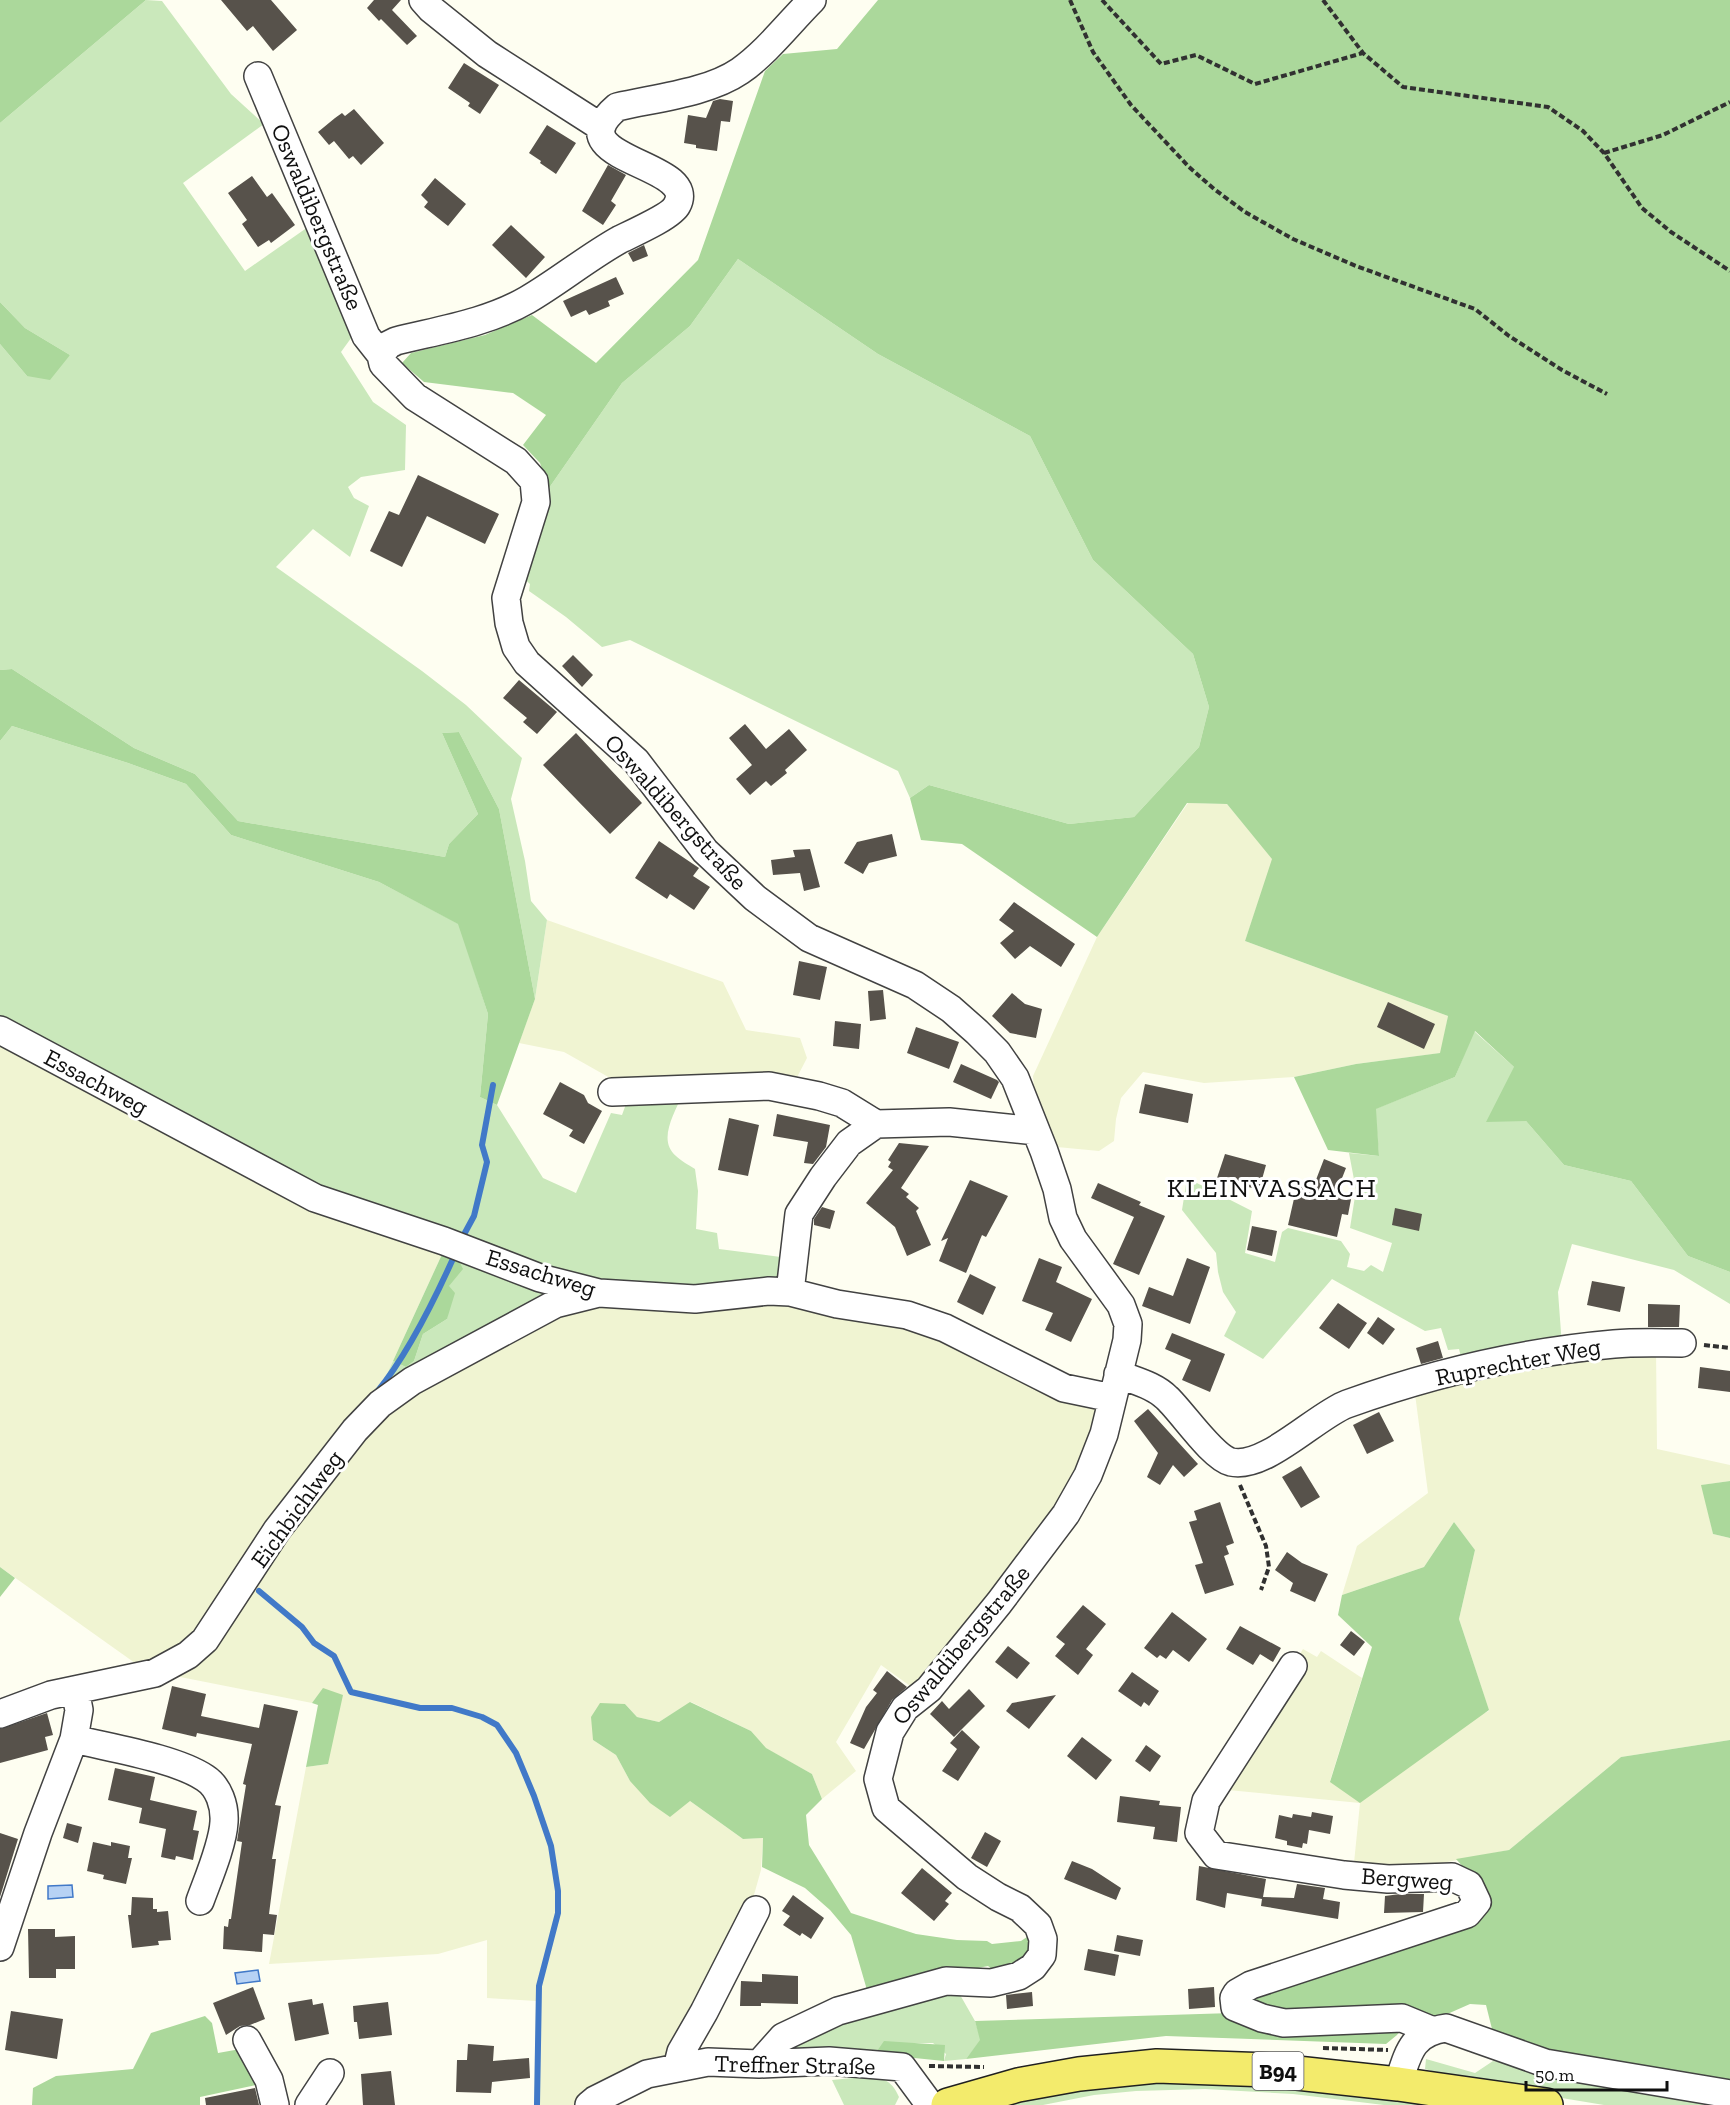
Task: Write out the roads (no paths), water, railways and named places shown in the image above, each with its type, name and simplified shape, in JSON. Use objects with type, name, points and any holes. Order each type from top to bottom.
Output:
[{"type":"main road","name":"B94","points":[[948,2105],[1018,2085],[1079,2074],[1157,2066],[1269,2070],[1398,2084],[1546,2105]]},
{"type":"street","points":[[423,0],[487,54],[601,127]]},
{"type":"street","points":[[381,355],[388,345],[396,341],[476,321],[526,300],[615,242],[669,213],[678,205],[677,186],[666,176],[613,151],[603,141],[601,127],[608,115],[617,107],[699,88],[739,72],[812,0]]},
{"type":"street","name":"Oswaldibergstraße","points":[[258,76],[366,336],[381,355],[383,364],[415,397],[516,461],[534,481],[536,502],[506,598],[509,623],[516,647],[527,663],[636,761],[705,851],[755,898],[809,938],[915,985],[951,1009],[997,1052],[1015,1078],[1057,1189],[1063,1218],[1073,1239],[1121,1305],[1128,1324],[1127,1340],[1104,1434],[1088,1475],[1066,1514],[999,1603],[929,1689],[905,1708],[890,1732],[878,1779],[886,1808],[967,1877],[1020,1908],[1038,1925],[1043,1939],[1042,1955],[1033,1967],[1019,1976],[991,1983],[946,1981],[838,2011],[783,2037],[759,2064]]},
{"type":"street","name":"Essachweg","points":[[0,1030],[315,1198],[458,1246],[540,1278],[599,1293],[696,1299],[769,1291],[790,1292],[865,1309],[908,1315],[945,1328],[1064,1388],[1115,1386]]},
{"type":"street","points":[[612,1092],[769,1086],[819,1095],[842,1103],[876,1124],[949,1122],[1036,1131]]},
{"type":"street","points":[[790,1292],[799,1215],[823,1177],[849,1143],[876,1124]]},
{"type":"street","name":"Eichbichlweg","points":[[0,1714],[51,1695],[155,1673],[188,1655],[205,1640],[277,1530],[355,1430],[380,1404],[412,1381],[555,1304],[599,1293]]},
{"type":"street","name":"Ruprechter Weg","points":[[1115,1386],[1155,1389],[1166,1397],[1218,1454],[1230,1462],[1245,1463],[1280,1448],[1345,1405],[1467,1367],[1615,1344],[1682,1343]]},
{"type":"street","name":"Bergweg","points":[[1293,1666],[1206,1801],[1199,1833],[1216,1854],[1344,1875],[1388,1879],[1452,1877],[1469,1885],[1477,1902],[1467,1914],[1251,1985],[1237,1993],[1234,1998],[1235,2007],[1262,2018],[1284,2023],[1402,2018],[1431,2030]]},
{"type":"street","points":[[0,1947],[38,1833],[74,1739],[79,1710],[75,1690]]},
{"type":"street","points":[[74,1739],[177,1765],[207,1778],[217,1790],[223,1805],[224,1824],[200,1901]]},
{"type":"street","name":"Treffner Straße","points":[[678,2068],[681,2052],[756,1910]]},
{"type":"street","points":[[704,2012],[734,1995]]},
{"type":"street","points":[[1398,2084],[1410,2050],[1419,2038],[1431,2030],[1446,2028],[1545,2063],[1730,2094]]},
{"type":"street","points":[[247,2040],[269,2080],[275,2105]]},
{"type":"street","name":"Treffner Straße","points":[[589,2105],[647,2074],[708,2062],[759,2064],[829,2061],[902,2067],[930,2105]]},
{"type":"street","points":[[309,2105],[330,2073]]},
{"type":"water","points":[[72,1885],[73,1897],[48,1899],[48,1886]]},
{"type":"water","points":[[258,1970],[260,1981],[237,1984],[235,1973]]},
{"type":"waterway","points":[[461,1240],[474,1216],[487,1162],[482,1145],[493,1085]]},
{"type":"waterway","points":[[377,1392],[410,1343],[456,1252]]},
{"type":"waterway","points":[[259,1591],[302,1627],[314,1643],[334,1656],[351,1692],[420,1708],[452,1708],[482,1717],[497,1725],[516,1753],[551,1846],[558,1891],[558,1913],[539,1986],[537,2105]]},
{"type":"district","name":"KLEINVASSACH","points":[[1272,1188]]}]
